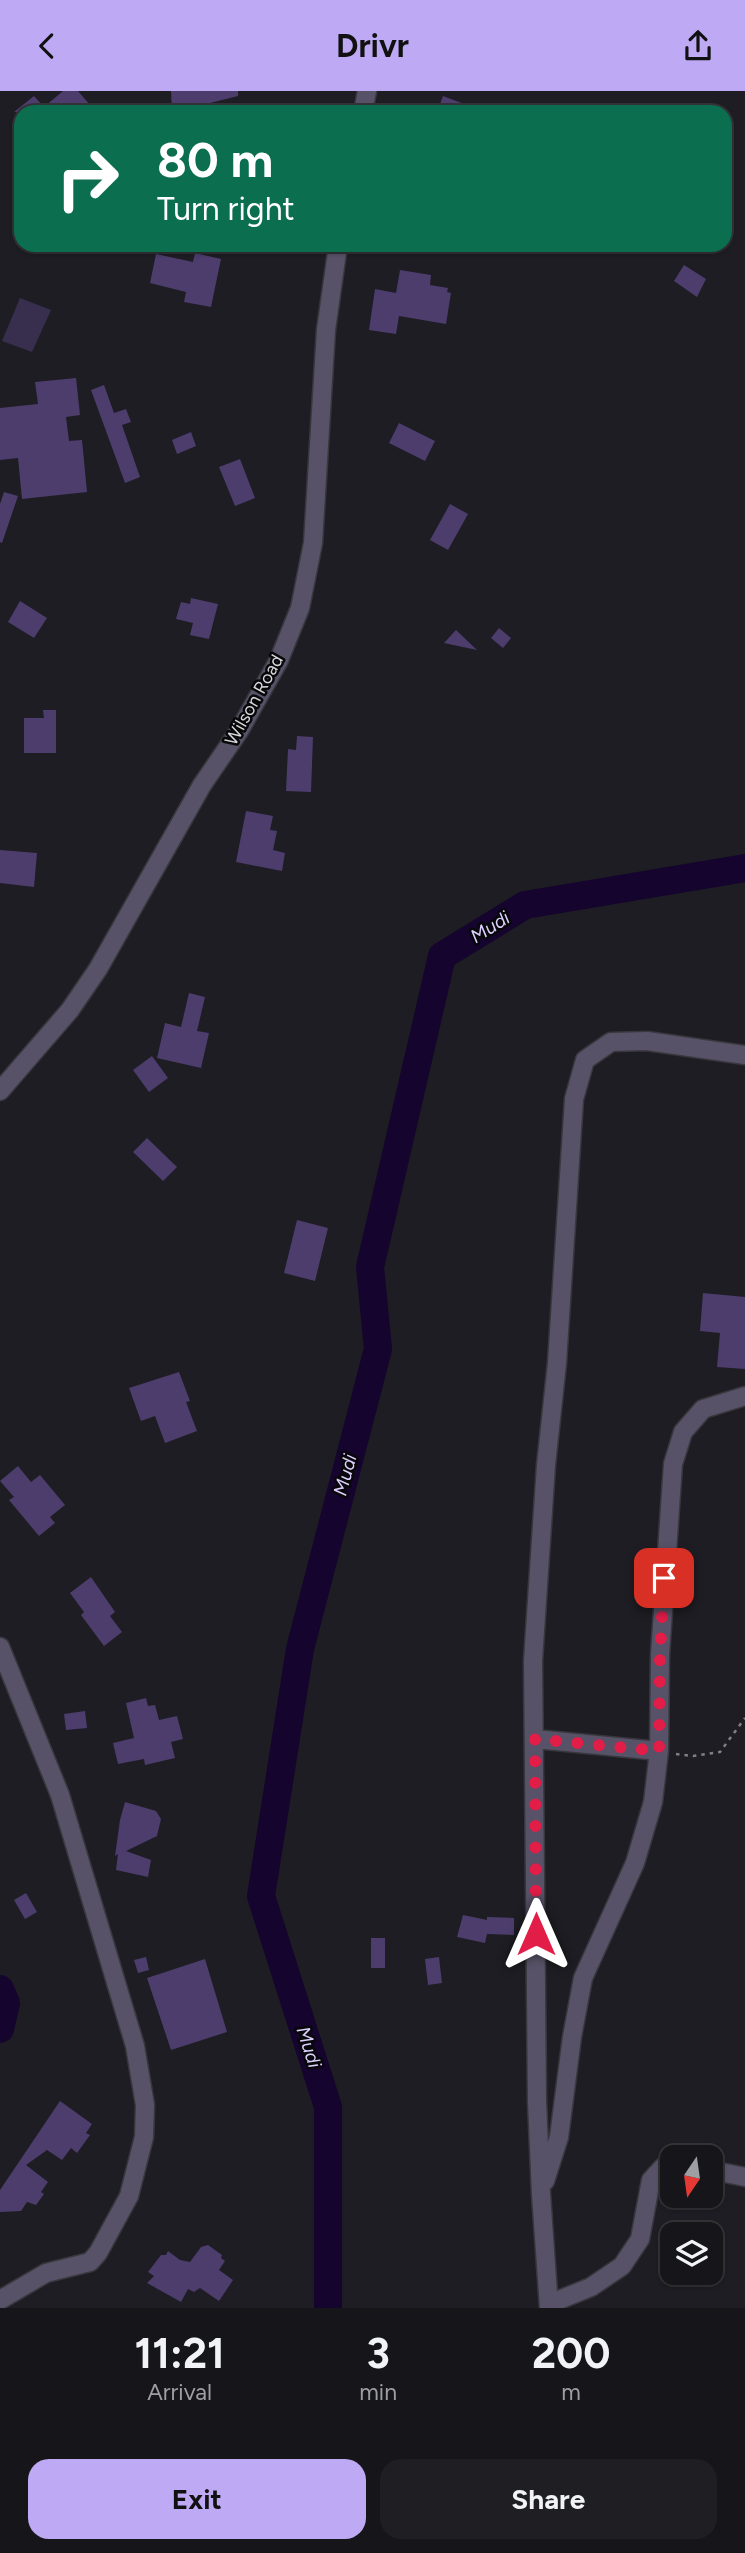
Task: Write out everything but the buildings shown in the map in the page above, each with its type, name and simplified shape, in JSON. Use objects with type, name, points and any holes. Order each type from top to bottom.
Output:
[{"type":"street","name":"Wilson Road","points":[[0,1091],[70,1010],[98,969],[202,785],[246,719],[279,660],[300,608],[313,543],[326,330],[337,252]]},
{"type":"street","points":[[660,2170],[651,2180],[640,2239],[622,2266],[591,2287],[549,2306],[537,2087],[533,1661],[546,1465],[557,1363],[574,1099],[585,1060],[611,1042],[647,1041],[745,1055]]},
{"type":"street","points":[[541,2194],[559,2137],[583,1977],[635,1863],[653,1802],[659,1751],[660,1655],[673,1464],[683,1432],[703,1409],[745,1396]]},
{"type":"street","points":[[0,1647],[60,1795],[135,2046],[145,2105],[145,2137],[129,2196],[98,2253],[89,2262],[46,2273],[0,2300]]},
{"type":"street","points":[[535,1739],[659,1751]]},
{"type":"street","points":[[723,2173],[745,2177]]},
{"type":"path","points":[[659,1751],[693,1756],[720,1752],[745,1718]]},
{"type":"shaded area","points":[[20,298],[51,310],[32,352],[2,341]]},
{"type":"waterway","name":"Mudi","points":[[328,2308],[328,2107],[261,1896],[300,1649],[378,1349],[370,1267],[442,956],[525,905],[745,868]]},
{"type":"waterway","name":"Mudi","points":[[0,1989],[6,2003],[0,2029]]},
{"type":"route","points":[[536,1934],[535,1739],[659,1751],[664,1578]]}]
